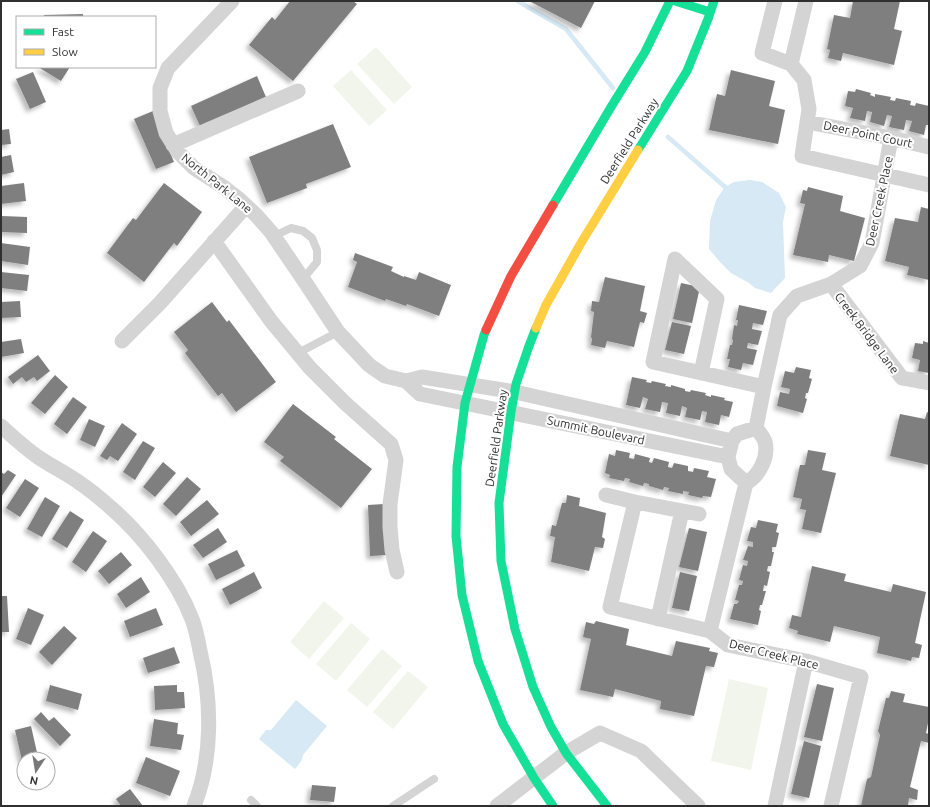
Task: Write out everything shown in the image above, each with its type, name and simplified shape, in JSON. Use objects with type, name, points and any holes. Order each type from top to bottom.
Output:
[{"type":"main road","points":[[554,806],[534,778],[503,724],[478,662],[462,596],[456,536],[457,467],[465,403],[484,335],[511,276],[611,107],[646,52],[670,1]]},
{"type":"main road","points":[[675,1],[710,12]]},
{"type":"main road","name":"Deerfield Parkway","points":[[607,806],[566,753],[550,726],[533,686],[515,629],[501,561],[499,503],[511,412],[516,384],[529,346],[546,305],[585,236],[687,71],[714,1]]},
{"type":"street","name":"North Park Lane","points":[[232,1],[168,68],[160,88],[160,111],[166,133],[178,152],[194,168],[222,186],[256,215],[274,236],[338,332],[369,365],[385,376],[406,382],[420,394],[465,403]]},
{"type":"street","points":[[775,1],[762,53],[791,64],[806,1]]},
{"type":"street","name":"Deer Point Court","points":[[791,64],[804,80],[809,109],[802,156],[929,185]]},
{"type":"street","points":[[173,145],[298,91]]},
{"type":"street","name":"Deer Point Court","points":[[807,122],[929,147]]},
{"type":"street","name":"Deer Creek Place","points":[[756,428],[780,315],[797,296],[831,284],[860,266],[872,243],[891,138]]},
{"type":"street","points":[[122,341],[160,303],[246,206]]},
{"type":"street","points":[[214,241],[271,321],[310,368],[345,403],[391,444],[396,460],[390,504],[390,527],[392,550],[397,572]]},
{"type":"street","points":[[701,372],[717,299],[675,259],[653,362],[764,387]]},
{"type":"street","name":"Creek Bridge Lane","points":[[831,284],[902,378],[929,383]]},
{"type":"street","name":"North Park Lane","points":[[406,382],[422,377],[470,384]]},
{"type":"street","name":"Summit Boulevard","points":[[470,384],[515,392],[732,441]]},
{"type":"street","name":"Summit Boulevard","points":[[465,403],[728,457]]},
{"type":"street","points":[[1,426],[37,456],[76,480],[112,508],[148,547],[170,577],[181,597],[192,619],[198,640],[205,677],[208,708],[208,730],[203,775],[194,806]]},
{"type":"street","points":[[635,502],[610,608],[710,632],[746,483],[753,479],[761,469],[766,452],[765,441],[756,428],[738,434],[732,441],[728,457],[731,469],[746,483]]},
{"type":"street","points":[[606,495],[699,514]]},
{"type":"street","points":[[658,619],[682,511]]},
{"type":"street","name":"Deer Creek Place","points":[[710,632],[728,645],[806,661],[861,677],[831,806]]},
{"type":"street","points":[[775,806],[806,661]]},
{"type":"street","points":[[497,806],[566,753],[600,733],[641,751],[698,806]]},
{"type":"lane","points":[[274,236],[291,228],[303,231],[312,238],[317,250],[317,262],[303,279]]},
{"type":"lane","points":[[298,353],[338,332]]},
{"type":"lane","points":[[393,806],[434,780]]},
{"type":"shaded area","points":[[376,47],[412,87],[394,104],[357,64]]},
{"type":"shaded area","points":[[351,70],[387,110],[369,126],[333,86]]},
{"type":"shaded area","points":[[324,601],[344,618],[309,659],[290,642]]},
{"type":"shaded area","points":[[351,623],[370,639],[336,681],[316,664]]},
{"type":"shaded area","points":[[382,649],[402,666],[367,707],[347,690]]},
{"type":"shaded area","points":[[408,671],[428,687],[393,729],[373,712]]},
{"type":"shaded area","points":[[729,679],[768,688],[751,770],[711,761]]},
{"type":"water","points":[[750,180],[762,182],[779,193],[786,207],[783,222],[785,278],[771,293],[755,288],[731,273],[709,249],[710,221],[716,200],[725,187],[734,182]]},
{"type":"water","points":[[296,700],[327,726],[303,755],[302,760],[295,769],[259,739],[266,730],[271,730]]},
{"type":"building","points":[[290,1],[353,1],[357,4],[293,81],[249,45],[272,17],[275,20]]},
{"type":"building","points":[[529,1],[595,1],[581,28]]},
{"type":"building","points":[[853,1],[900,1],[894,29],[902,31],[894,65],[843,53],[841,61],[828,58],[830,50],[827,49],[834,15],[850,18]]},
{"type":"building","points":[[83,14],[83,16],[44,16]]},
{"type":"building","points":[[40,68],[69,68],[61,81]]},
{"type":"building","points":[[731,70],[775,81],[769,106],[785,110],[778,144],[709,130],[717,94],[725,96]]},
{"type":"building","points":[[33,72],[46,102],[30,109],[16,79]]},
{"type":"building","points":[[257,76],[266,97],[200,126],[191,106]]},
{"type":"building","points":[[856,89],[871,93],[870,95],[875,97],[875,94],[891,97],[890,100],[895,101],[896,98],[911,101],[910,105],[915,106],[916,103],[929,106],[929,125],[926,125],[924,135],[909,131],[912,121],[906,120],[904,130],[889,127],[892,116],[887,115],[884,126],[870,122],[872,112],[867,111],[865,121],[850,118],[853,108],[845,106],[848,91],[855,92]]},
{"type":"building","points":[[153,111],[174,162],[156,169],[134,119]]},
{"type":"building","points":[[333,124],[351,167],[306,184],[307,188],[267,203],[249,157]]},
{"type":"building","points":[[9,129],[11,144],[1,145],[1,130]]},
{"type":"building","points":[[11,155],[14,172],[1,175],[1,157]]},
{"type":"building","points":[[24,183],[26,201],[1,204],[1,186]]},
{"type":"building","points":[[164,183],[202,212],[177,246],[174,243],[144,282],[107,253],[133,218],[136,220]]},
{"type":"building","points":[[808,187],[843,196],[840,211],[865,218],[854,261],[829,255],[828,262],[793,255],[805,204],[800,203],[803,190],[807,191]]},
{"type":"building","points":[[921,207],[929,209],[929,280],[907,275],[909,267],[885,261],[895,218],[918,222]]},
{"type":"building","points":[[2,216],[27,217],[27,233],[1,232]]},
{"type":"building","points":[[1,243],[30,247],[28,265],[1,261]]},
{"type":"building","points":[[355,253],[393,267],[391,271],[404,277],[416,280],[419,272],[451,285],[439,316],[407,304],[406,306],[386,299],[385,301],[348,287],[357,262],[353,260]]},
{"type":"building","points":[[1,272],[29,275],[27,291],[1,288]]},
{"type":"building","points":[[605,277],[645,286],[640,311],[647,313],[644,323],[640,322],[634,347],[607,341],[605,348],[591,345],[594,312],[591,311],[592,301],[599,302]]},
{"type":"building","points":[[681,283],[700,287],[692,323],[673,319]]},
{"type":"building","points":[[20,301],[21,317],[1,318],[1,302]]},
{"type":"building","points":[[212,302],[227,322],[229,320],[276,382],[236,412],[222,393],[218,396],[185,353],[188,350],[174,332]]},
{"type":"building","points":[[739,305],[767,311],[763,325],[753,323],[752,329],[762,331],[758,345],[748,343],[747,348],[757,350],[753,365],[743,363],[741,370],[728,367],[730,359],[727,359],[730,345],[732,345],[734,325],[737,326],[738,320],[736,320]]},
{"type":"building","points":[[672,322],[691,326],[684,354],[665,350]]},
{"type":"building","points":[[21,339],[24,353],[1,357],[1,342]]},
{"type":"building","points":[[923,341],[929,343],[929,373],[918,371],[920,360],[912,358],[915,343],[923,344]]},
{"type":"building","points":[[38,355],[50,371],[37,381],[34,377],[26,382],[22,377],[13,384],[8,377]]},
{"type":"building","points":[[796,367],[811,370],[809,378],[812,379],[808,393],[806,393],[805,398],[807,399],[803,413],[777,406],[780,392],[789,394],[790,389],[781,387],[785,371],[794,373]]},
{"type":"building","points":[[55,375],[68,387],[45,414],[31,403]]},
{"type":"building","points":[[632,377],[647,380],[646,382],[651,383],[652,381],[666,384],[665,386],[671,387],[671,385],[685,389],[685,391],[690,392],[691,390],[706,393],[705,395],[711,397],[711,395],[725,398],[724,400],[733,402],[729,417],[721,415],[719,425],[705,422],[707,412],[702,411],[700,420],[685,417],[687,408],[682,406],[680,416],[666,413],[668,403],[662,402],[660,412],[645,409],[648,399],[643,397],[640,408],[626,405]]},
{"type":"building","points":[[73,397],[87,407],[67,434],[54,424]]},
{"type":"building","points":[[293,404],[336,437],[334,439],[372,469],[341,508],[280,461],[284,457],[264,442]]},
{"type":"building","points":[[927,412],[929,413],[929,465],[890,456],[900,414],[925,419]]},
{"type":"building","points":[[89,419],[105,426],[95,447],[80,440]]},
{"type":"building","points":[[122,423],[137,434],[118,461],[110,456],[107,460],[100,456]]},
{"type":"building","points":[[143,441],[155,448],[135,480],[123,472]]},
{"type":"building","points":[[616,450],[630,453],[629,458],[634,459],[635,454],[650,458],[649,462],[652,463],[654,458],[669,462],[668,467],[672,468],[674,463],[688,466],[688,471],[693,472],[694,468],[709,471],[707,477],[716,479],[711,497],[703,496],[702,498],[688,495],[689,492],[683,491],[683,494],[668,491],[669,488],[664,487],[663,490],[644,483],[643,486],[629,482],[630,479],[625,478],[624,481],[609,478],[610,475],[605,473],[609,454],[615,456]]},
{"type":"building","points":[[808,450],[826,453],[822,470],[836,473],[821,533],[802,529],[806,510],[800,509],[802,499],[793,497],[800,465],[805,465]]},
{"type":"building","points":[[163,462],[176,473],[155,497],[143,487]]},
{"type":"building","points":[[8,470],[16,475],[1,497],[1,472],[4,474]]},
{"type":"building","points":[[187,477],[201,489],[176,516],[163,504]]},
{"type":"building","points":[[25,479],[39,488],[20,517],[6,508]]},
{"type":"building","points":[[567,495],[580,498],[579,506],[606,513],[602,537],[605,539],[603,548],[595,547],[589,571],[551,562],[555,537],[550,536],[552,525],[556,526],[562,503],[566,503]]},
{"type":"building","points":[[45,497],[60,506],[42,537],[27,529]]},
{"type":"building","points":[[207,500],[219,514],[191,536],[180,522]]},
{"type":"building","points":[[384,504],[387,555],[370,556],[368,505]]},
{"type":"building","points":[[70,511],[84,520],[67,548],[52,539]]},
{"type":"building","points":[[758,520],[778,524],[776,532],[779,533],[776,547],[772,547],[772,552],[774,552],[771,566],[768,566],[767,571],[770,572],[767,586],[764,585],[763,591],[766,591],[762,605],[760,605],[759,610],[761,611],[758,625],[730,619],[734,604],[737,604],[739,601],[735,600],[739,585],[742,585],[743,581],[739,580],[743,565],[747,566],[748,561],[743,560],[748,546],[753,547],[753,542],[747,541],[751,527],[756,528]]},
{"type":"building","points":[[218,528],[227,542],[203,558],[193,545]]},
{"type":"building","points":[[689,528],[707,532],[698,571],[679,567]]},
{"type":"building","points":[[93,531],[107,541],[86,572],[72,562]]},
{"type":"building","points":[[237,550],[245,566],[216,580],[208,564]]},
{"type":"building","points":[[121,552],[132,565],[109,584],[98,571]]},
{"type":"building","points":[[812,566],[846,574],[844,581],[891,592],[893,584],[926,592],[915,643],[922,645],[919,658],[912,657],[911,661],[877,653],[880,637],[834,626],[830,642],[797,634],[798,631],[789,628],[792,615],[801,617]]},
{"type":"building","points":[[254,572],[262,588],[230,605],[222,589]]},
{"type":"building","points":[[680,572],[697,576],[689,611],[672,608]]},
{"type":"building","points":[[141,577],[150,592],[126,608],[117,594]]},
{"type":"building","points":[[1,596],[7,596],[9,632],[1,632]]},
{"type":"building","points":[[28,608],[44,615],[31,645],[16,639]]},
{"type":"building","points":[[156,608],[163,625],[130,637],[124,621]]},
{"type":"building","points":[[596,621],[629,629],[626,645],[672,656],[676,641],[710,648],[709,651],[718,653],[714,667],[706,666],[694,716],[660,709],[661,701],[615,689],[613,697],[580,690],[591,639],[583,637],[586,622],[594,624]]},
{"type":"building","points":[[64,626],[77,638],[52,665],[39,652]]},
{"type":"building","points":[[174,647],[180,663],[148,673],[143,658]]},
{"type":"building","points":[[817,684],[834,688],[822,741],[804,737]]},
{"type":"building","points":[[50,685],[82,694],[78,710],[46,701]]},
{"type":"building","points":[[177,685],[177,692],[184,692],[185,708],[155,710],[154,686]]},
{"type":"building","points":[[891,691],[905,694],[903,702],[929,707],[929,718],[926,733],[929,734],[929,743],[921,741],[910,787],[918,790],[917,800],[909,798],[908,806],[861,806],[867,779],[871,777],[880,735],[878,731],[886,698],[889,698]]},
{"type":"building","points":[[41,712],[49,721],[54,717],[71,735],[60,746],[34,719]]},
{"type":"building","points":[[154,719],[178,723],[177,734],[184,735],[181,750],[150,746]]},
{"type":"building","points":[[31,726],[37,751],[20,751],[15,730]]},
{"type":"building","points":[[804,741],[821,746],[809,798],[791,794]]},
{"type":"building","points":[[146,757],[180,771],[170,796],[136,783]]},
{"type":"building","points":[[312,785],[336,787],[334,802],[310,800]]},
{"type":"building","points":[[130,789],[143,806],[121,806],[116,799]]},
{"type":"waterway","points":[[518,1],[566,29],[613,88]]},
{"type":"waterway","points":[[668,137],[725,187]]},
{"type":"traffic: fast","points":[[553,205],[645,52],[670,1]]},
{"type":"traffic: fast","points":[[675,1],[710,12]]},
{"type":"traffic: fast","points":[[638,150],[687,71],[714,1]]},
{"type":"traffic: fast","points":[[536,328],[516,384],[511,412],[499,503],[501,561],[515,629],[533,687],[551,727],[566,753],[607,806]]},
{"type":"traffic: fast","points":[[486,330],[465,403],[457,467],[456,536],[462,595],[478,661],[503,724],[534,778],[553,806]]},
{"type":"traffic: slow","points":[[536,328],[546,305],[581,243],[638,150]]},
{"type":"traffic: jam","points":[[486,330],[511,276],[553,205]]}]
